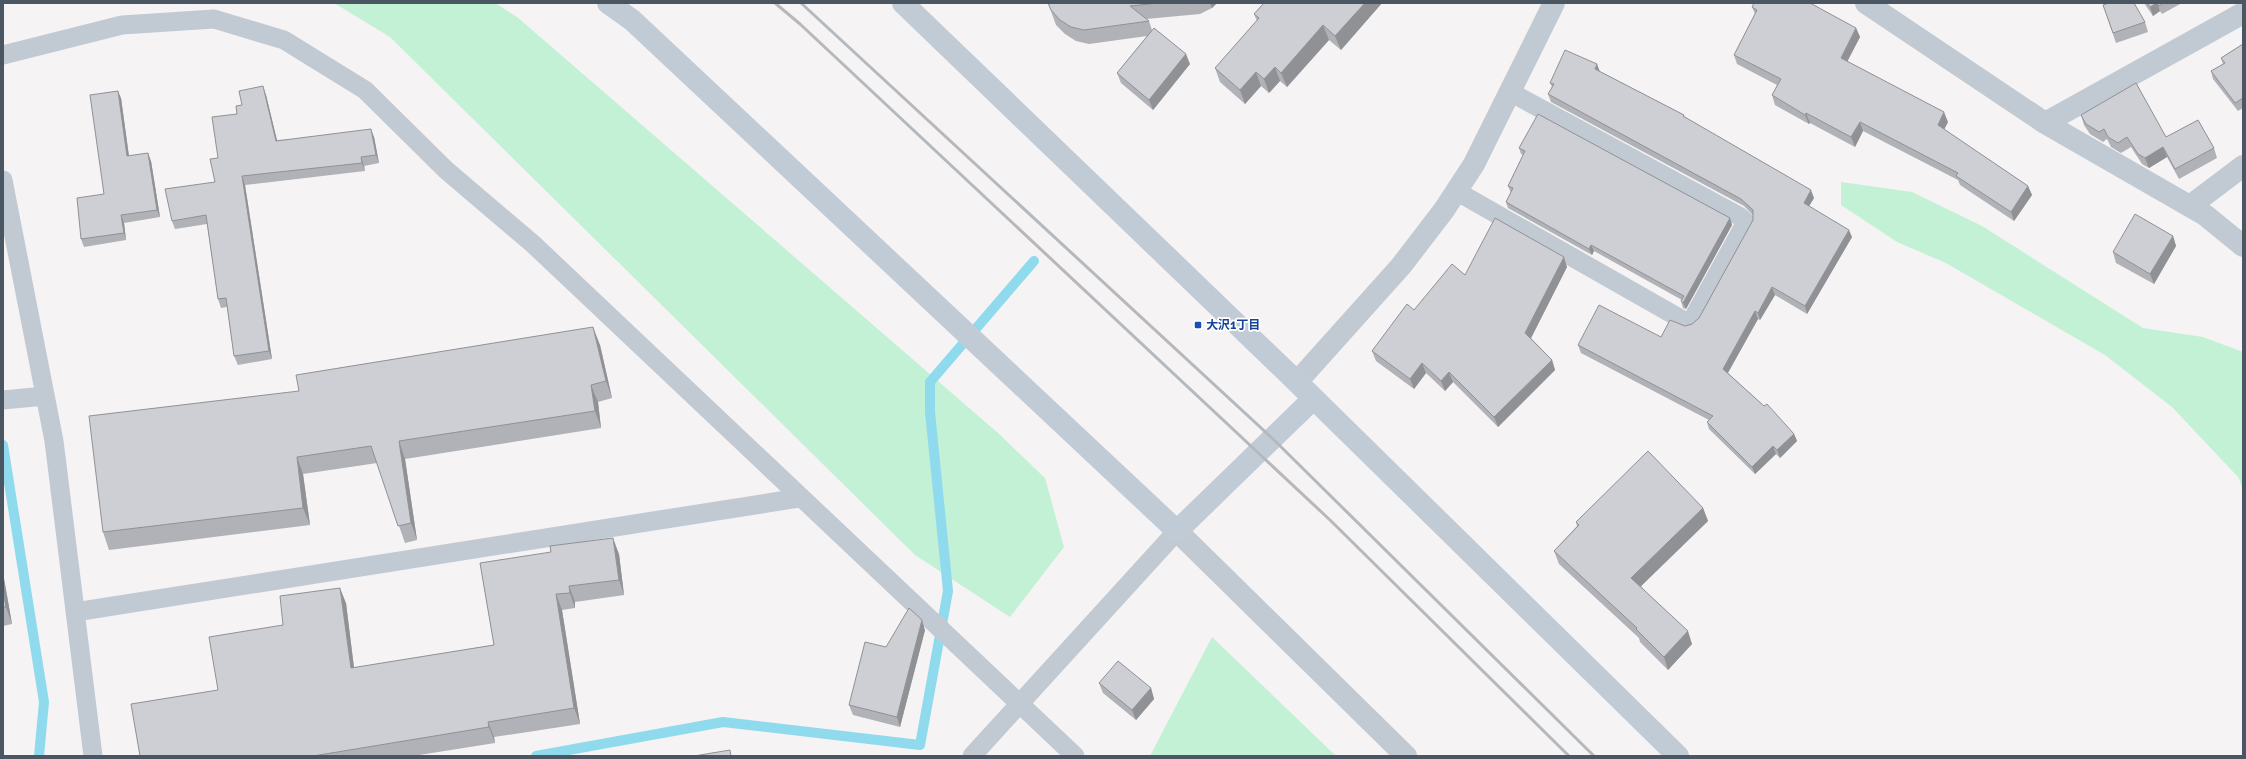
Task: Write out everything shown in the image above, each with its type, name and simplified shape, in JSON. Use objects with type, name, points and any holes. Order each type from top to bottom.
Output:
[{"type":"street","points":[[608,3],[632,20],[1177,531],[1406,756]]},
{"type":"street","points":[[903,3],[1297,382],[1678,756]]},
{"type":"street","points":[[1297,382],[1401,266],[1456,191],[1474,164],[1554,3]]},
{"type":"street","points":[[1866,3],[2045,123],[2205,215],[2243,246]]},
{"type":"street","points":[[2045,123],[2243,13]]},
{"type":"street","points":[[2190,206],[2243,166]]},
{"type":"street","points":[[1177,531],[1313,399]]},
{"type":"lane","points":[[3,55],[122,25],[214,19],[284,40],[366,90],[446,170],[533,244],[799,498],[1020,702],[1075,756]]},
{"type":"lane","points":[[1456,191],[1688,323],[1692,320],[1746,222],[1732,212],[1510,92]]},
{"type":"lane","points":[[3,180],[54,442],[93,756]]},
{"type":"lane","points":[[3,400],[45,396]]},
{"type":"lane","points":[[75,612],[799,498]]},
{"type":"lane","points":[[972,756],[1177,531]]},
{"type":"green space","points":[[334,3],[495,3],[517,17],[998,433],[1045,478],[1064,547],[1010,617],[915,555],[390,37]]},
{"type":"green space","points":[[1841,182],[1912,192],[1982,226],[2143,328],[2203,337],[2243,352],[2243,491],[2239,478],[2172,407],[2105,355],[1946,263],[1897,242],[1841,205]]},
{"type":"green space","points":[[1212,637],[1336,756],[1150,756]]},
{"type":"building","points":[[1048,3],[1159,3],[1130,6],[1149,21],[1084,30],[1071,27],[1060,20],[1051,10]]},
{"type":"building","points":[[1264,3],[1365,3],[1335,36],[1323,25],[1281,73],[1275,67],[1264,79],[1256,72],[1240,90],[1215,68],[1259,18],[1254,14]]},
{"type":"building","points":[[1754,3],[1810,3],[1856,28],[1841,58],[1944,112],[1938,125],[2028,186],[2011,212],[1956,176],[1958,173],[1860,122],[1851,137],[1806,113],[1805,115],[1772,95],[1781,79],[1734,55],[1757,10],[1752,7]]},
{"type":"building","points":[[2109,3],[2134,3],[2145,22],[2113,33],[2103,5]]},
{"type":"building","points":[[2147,3],[2157,3],[2150,7]]},
{"type":"building","points":[[1154,28],[1186,54],[1149,100],[1117,73]]},
{"type":"building","points":[[2243,44],[2243,98],[2235,103],[2211,71],[2225,63],[2221,58]]},
{"type":"building","points":[[1565,50],[1597,64],[1595,69],[1684,115],[1683,116],[1811,190],[1804,203],[1849,230],[1805,306],[1772,287],[1758,313],[1755,311],[1723,369],[1764,406],[1767,404],[1794,434],[1777,450],[1773,446],[1752,467],[1707,422],[1713,416],[1578,345],[1599,305],[1661,337],[1670,320],[1685,326],[1692,324],[1699,318],[1753,220],[1753,210],[1741,199],[1548,94],[1554,84],[1550,83]]},
{"type":"building","points":[[2136,83],[2166,137],[2198,120],[2214,148],[2175,169],[2163,147],[2145,158],[2138,154],[2127,137],[2118,143],[2108,137],[2104,129],[2099,132],[2086,124],[2081,115]]},
{"type":"building","points":[[263,86],[276,141],[371,129],[376,155],[361,157],[362,163],[242,176],[269,351],[234,356],[226,298],[218,299],[206,215],[172,221],[165,189],[215,182],[210,159],[218,158],[212,117],[237,114],[236,106],[242,105],[239,91]]},
{"type":"building","points":[[118,91],[127,156],[148,153],[157,210],[121,215],[124,233],[81,239],[77,198],[104,194],[90,95]]},
{"type":"building","points":[[1538,114],[1730,218],[1683,303],[1681,301],[1684,296],[1591,245],[1589,249],[1506,202],[1513,188],[1508,186],[1525,151],[1519,148]]},
{"type":"building","points":[[2135,214],[2173,236],[2150,274],[2113,252]]},
{"type":"building","points":[[1495,218],[1564,257],[1525,333],[1552,360],[1494,417],[1449,372],[1441,381],[1422,363],[1410,379],[1372,351],[1407,304],[1414,310],[1452,264],[1465,275]]},
{"type":"building","points":[[593,327],[606,381],[591,385],[595,411],[399,441],[411,523],[398,526],[371,446],[297,457],[303,508],[103,532],[89,416],[299,391],[296,375]]},
{"type":"building","points":[[1648,451],[1703,508],[1631,578],[1688,631],[1664,657],[1636,629],[1637,628],[1554,551],[1579,525],[1576,522]]},
{"type":"building","points":[[613,538],[619,580],[569,586],[570,593],[556,594],[574,708],[488,722],[489,727],[313,756],[140,756],[131,704],[218,690],[209,637],[283,625],[280,596],[340,588],[351,668],[494,645],[480,563],[551,552],[550,546]]},
{"type":"building","points":[[3,591],[6,607],[3,607]]},
{"type":"building","points":[[909,608],[922,620],[897,717],[849,705],[865,642],[886,647]]},
{"type":"building","points":[[1118,661],[1151,688],[1132,710],[1099,683]]},
{"type":"building","points":[[730,750],[731,756],[694,756]]},
{"type":"waterway","points":[[536,756],[723,722],[920,745],[948,591],[930,412],[930,382],[1034,261]]},
{"type":"waterway","points":[[3,445],[44,702],[39,756]]},
{"type":"railway","points":[[775,3],[800,24],[1330,520],[1569,756]]},
{"type":"railway","points":[[801,3],[1273,439],[1594,756]]},
{"type":"place","name":"大沢1丁目","points":[[1198,325]]}]
